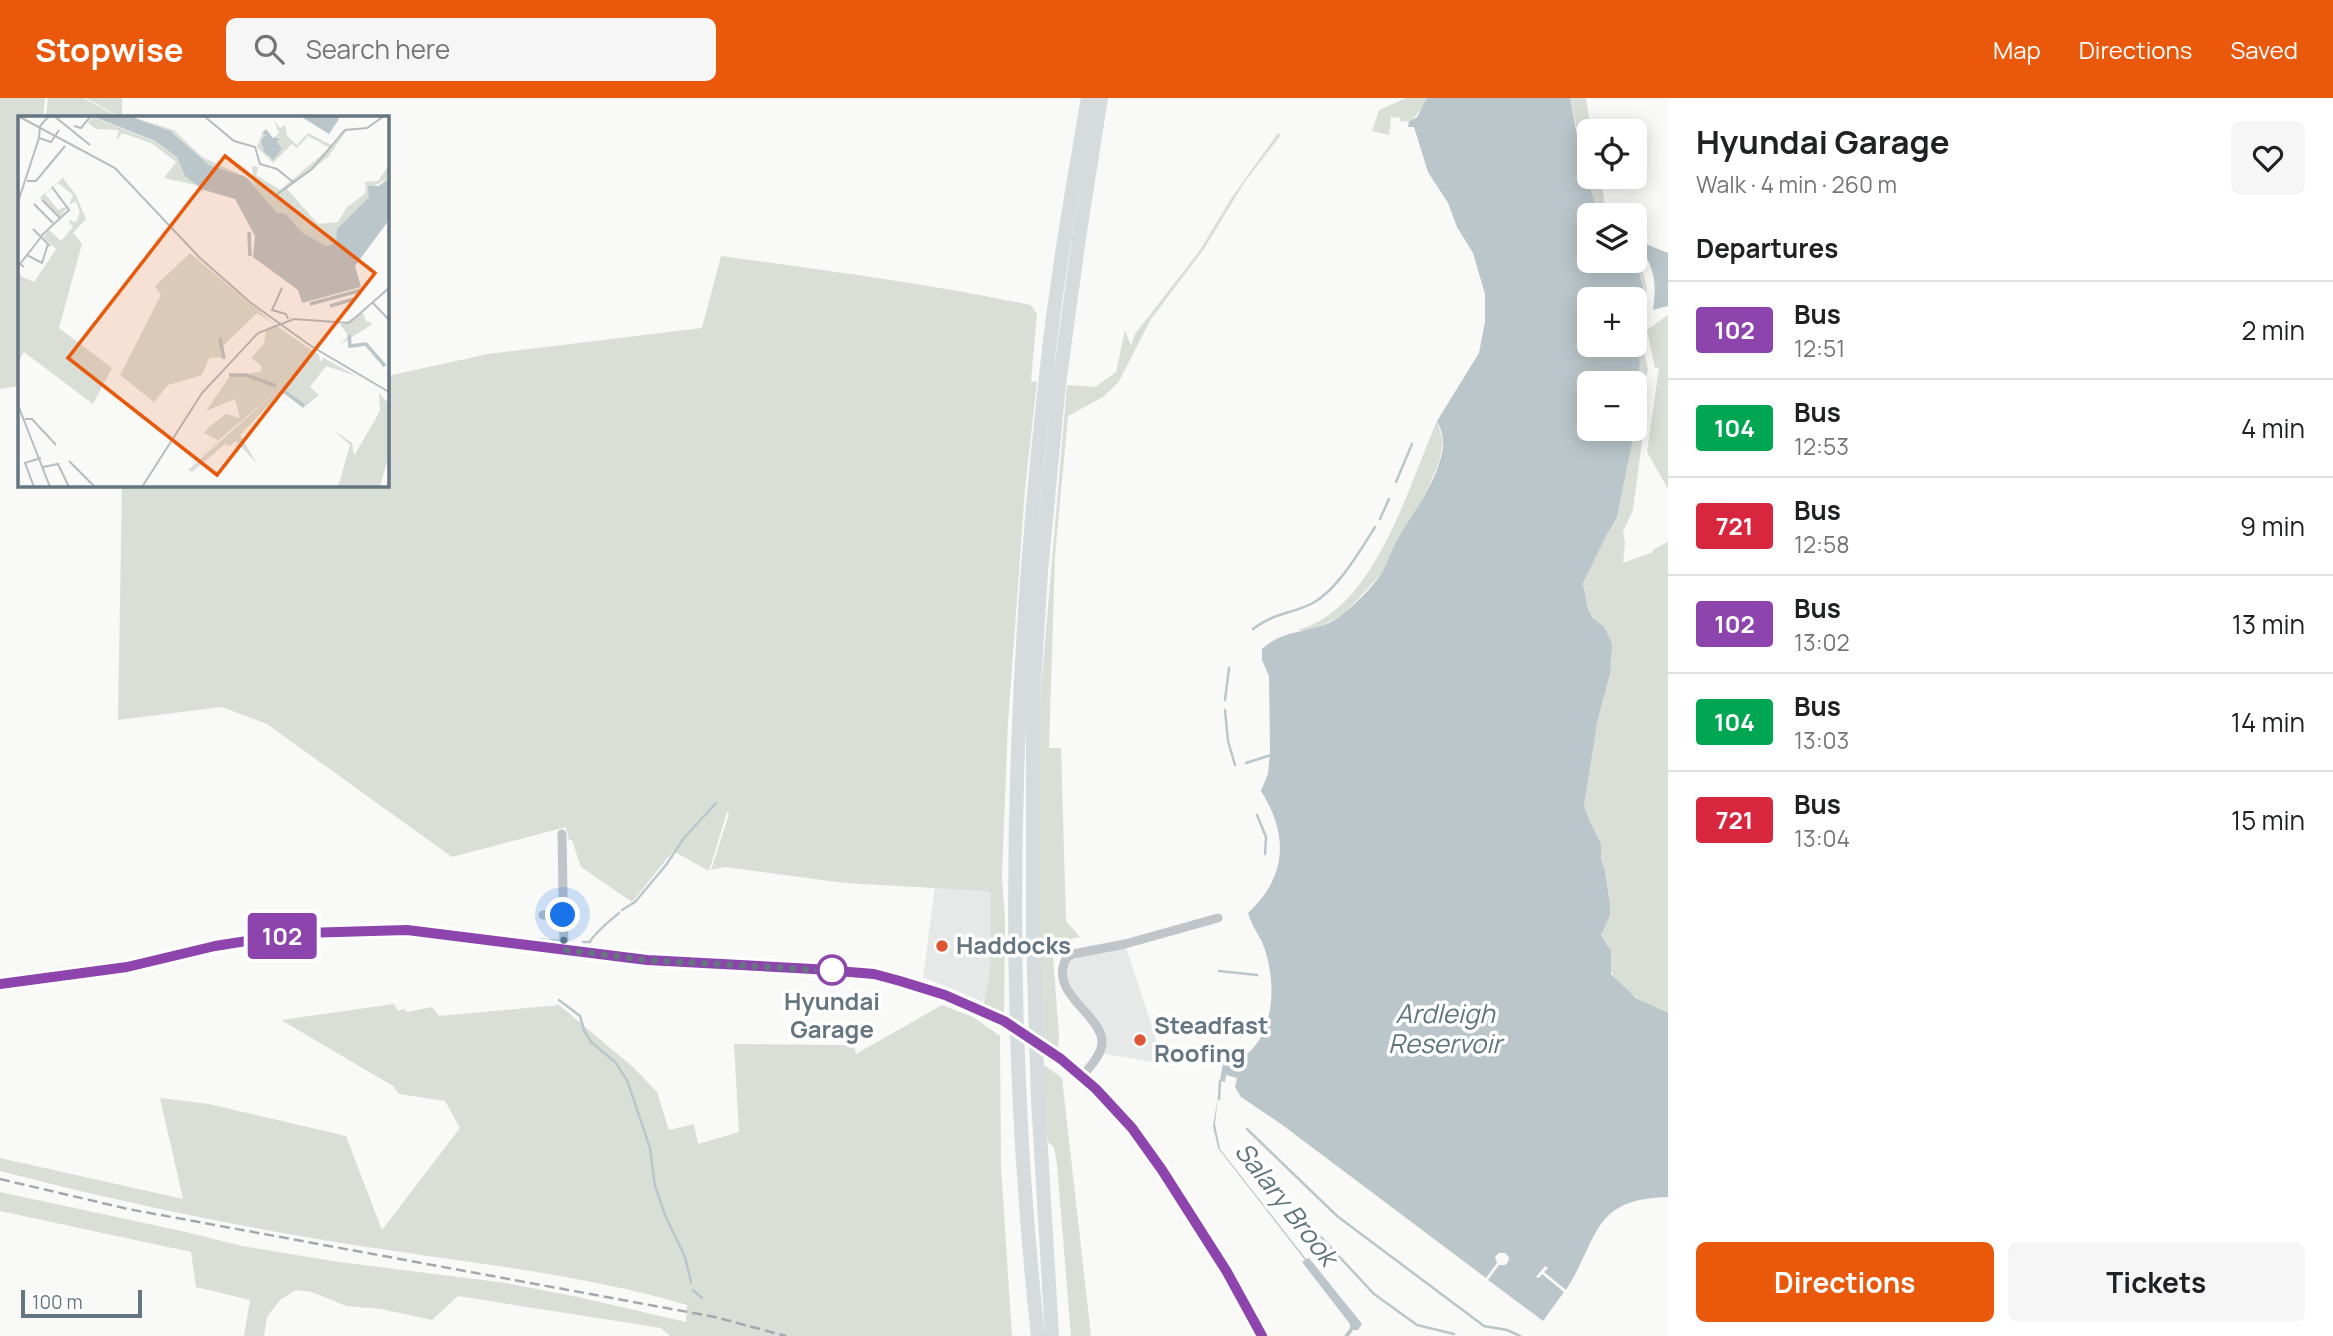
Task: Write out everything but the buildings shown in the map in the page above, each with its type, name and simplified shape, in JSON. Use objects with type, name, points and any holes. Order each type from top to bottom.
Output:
[{"type":"main road","points":[[1038,1336],[1020,1106],[1014,972],[1018,729],[1026,586],[1045,377],[1088,98]]},
{"type":"main road","points":[[1052,1336],[1036,1046],[1033,701],[1041,571],[1059,384],[1101,98]]},
{"type":"main road","points":[[0,984],[127,967],[255,939],[303,933],[423,931],[564,943],[647,960],[740,963],[874,974],[925,988],[984,1011],[1027,1036],[1083,1076],[1121,1115],[1154,1157],[1227,1272],[1262,1336]]},
{"type":"street","points":[[562,834],[564,943]]},
{"type":"street","points":[[543,915],[563,915]]},
{"type":"street","points":[[1083,1076],[1100,1053],[1101,1033],[1068,991],[1064,971],[1067,957],[1218,918]]},
{"type":"shaded area","points":[[0,98],[45,98],[43,116],[18,116],[18,386],[0,389]]},
{"type":"shaded area","points":[[48,98],[84,98],[116,116],[46,116]]},
{"type":"shaded area","points":[[86,98],[122,98],[122,116]]},
{"type":"shaded area","points":[[1406,98],[1427,98],[1411,122],[1391,117],[1389,135],[1372,131],[1379,110]]},
{"type":"shaded area","points":[[1570,98],[1586,98],[1589,119],[1577,119],[1577,129]]},
{"type":"shaded area","points":[[1278,133],[1281,135],[1244,183],[1204,249],[1151,319],[1118,383],[1103,397],[1068,416],[1055,556],[1049,748],[1061,748],[1066,921],[1080,937],[1052,943],[1058,1050],[1034,1033],[1038,724],[1067,385],[1095,387],[1116,372],[1125,330],[1131,345],[1135,334],[1200,250],[1230,200]]},
{"type":"shaded area","points":[[1590,189],[1603,189],[1604,203],[1594,203]]},
{"type":"shaded area","points":[[721,256],[992,297],[1031,305],[1037,314],[1031,381],[1037,382],[1025,489],[1008,722],[1002,876],[1005,920],[1004,1016],[983,1006],[990,966],[991,893],[988,891],[845,883],[725,867],[711,870],[729,814],[727,812],[709,871],[673,851],[632,902],[581,867],[566,827],[452,857],[267,724],[222,707],[118,720],[122,486],[388,486],[388,376],[488,354],[702,328]]},
{"type":"shaded area","points":[[1639,273],[1643,273],[1647,287],[1643,287]]},
{"type":"shaded area","points":[[1668,315],[1668,489],[1647,452],[1659,368],[1655,368],[1647,330]]},
{"type":"shaded area","points":[[1639,357],[1645,357],[1648,370],[1647,374],[1647,371],[1639,371]]},
{"type":"shaded area","points":[[1437,421],[1443,441],[1439,462],[1382,573],[1343,615],[1313,630],[1297,630],[1324,618],[1348,598],[1368,573],[1401,511]]},
{"type":"shaded area","points":[[1633,441],[1642,441],[1633,510],[1623,532],[1623,563],[1653,552],[1652,550],[1668,542],[1668,1013],[1635,996],[1611,971],[1611,951],[1601,934],[1610,916],[1606,875],[1600,853],[1601,845],[1584,805],[1586,781],[1610,674],[1610,662],[1595,620],[1588,609],[1583,581],[1617,519]]},
{"type":"shaded area","name":"Haddocks","points":[[935,887],[994,891],[988,1004],[923,977]]},
{"type":"shaded area","points":[[1125,944],[1159,1048],[1153,1062],[1100,1053],[1101,1033],[1068,991],[1064,971],[1067,957]]},
{"type":"shaded area","points":[[394,1004],[398,1011],[404,1009],[407,1012],[432,1007],[439,1016],[559,1005],[633,1067],[657,1092],[669,1130],[694,1124],[698,1144],[739,1132],[734,1044],[847,1045],[853,1042],[856,1054],[942,1005],[973,1017],[1000,1036],[1001,1167],[1012,1336],[670,1336],[661,1328],[458,1296],[432,1320],[381,1309],[346,1306],[312,1292],[296,1290],[280,1300],[267,1317],[264,1336],[244,1336],[250,1300],[196,1287],[191,1252],[0,1211],[0,1192],[242,1246],[339,1262],[506,1283],[686,1322],[687,1305],[610,1286],[532,1271],[327,1241],[233,1224],[0,1171],[0,1158],[183,1199],[160,1098],[209,1104],[346,1136],[382,1230],[460,1128],[445,1101],[399,1094],[393,1086],[281,1020]]},
{"type":"shaded area","points":[[1040,1062],[1062,1078],[1091,1336],[1071,1336],[1057,1165],[1054,1147],[1048,1142]]},
{"type":"water","name":"Ardleigh Reservoir","points":[[1427,98],[1570,98],[1577,135],[1577,189],[1591,189],[1595,203],[1577,203],[1577,273],[1639,273],[1643,287],[1577,287],[1577,357],[1639,357],[1640,364],[1639,371],[1577,371],[1577,441],[1633,441],[1617,518],[1583,583],[1588,609],[1593,618],[1604,627],[1612,644],[1610,674],[1597,723],[1584,805],[1601,844],[1610,916],[1601,935],[1611,951],[1611,974],[1636,998],[1668,1013],[1668,1197],[1643,1199],[1624,1205],[1611,1213],[1601,1224],[1566,1290],[1544,1272],[1548,1268],[1545,1266],[1536,1277],[1539,1278],[1542,1274],[1564,1292],[1543,1321],[1488,1280],[1499,1265],[1508,1262],[1509,1257],[1505,1253],[1499,1253],[1495,1257],[1497,1263],[1486,1278],[1241,1097],[1235,1087],[1237,1078],[1226,1075],[1225,1082],[1220,1081],[1224,1056],[1229,1054],[1241,1058],[1253,1048],[1262,1036],[1271,1005],[1267,956],[1248,913],[1270,885],[1280,855],[1276,824],[1261,791],[1268,774],[1270,753],[1269,676],[1262,660],[1262,649],[1282,636],[1333,621],[1353,605],[1380,576],[1436,472],[1443,444],[1437,421],[1479,353],[1485,322],[1485,294],[1473,253],[1457,227],[1448,203],[1428,172],[1414,127],[1408,127],[1409,122],[1417,117]]},
{"type":"water","points":[[1647,244],[1668,253],[1668,306],[1653,310],[1654,278]]},
{"type":"water","points":[[1218,1096],[1215,1124],[1220,1149],[1306,1259],[1309,1258],[1362,1324],[1349,1336],[1344,1336],[1350,1324],[1302,1262],[1305,1260],[1218,1148],[1213,1126]]},
{"type":"waterway","points":[[1396,482],[1412,444]]},
{"type":"waterway","points":[[1380,519],[1389,499]]},
{"type":"waterway","points":[[1253,629],[1269,619],[1305,607],[1322,597],[1348,569],[1375,527]]},
{"type":"waterway","points":[[1225,700],[1229,668]]},
{"type":"waterway","points":[[1225,710],[1228,741],[1235,765]]},
{"type":"waterway","points":[[1246,763],[1271,755]]},
{"type":"waterway","points":[[622,910],[635,902],[666,865],[684,838],[716,803]]},
{"type":"waterway","points":[[1257,815],[1266,837],[1265,854]]},
{"type":"waterway","points":[[583,942],[590,942],[619,913]]},
{"type":"waterway","points":[[533,939],[561,941]]},
{"type":"waterway","points":[[1219,971],[1257,975]]},
{"type":"waterway","points":[[559,1000],[580,1016],[591,1042],[615,1062],[627,1080],[650,1148],[655,1186],[685,1257],[691,1282]]},
{"type":"waterway","name":"Salary Brook","points":[[1219,1099],[1220,1081]]},
{"type":"waterway","points":[[1247,1129],[1337,1216],[1484,1326],[1507,1330],[1520,1336]]},
{"type":"waterway","points":[[1319,1235],[1374,1294],[1417,1325],[1454,1334]]},
{"type":"waterway","points":[[693,1290],[702,1298]]},
{"type":"railway","points":[[0,1179],[128,1209],[715,1317],[786,1336]]},
{"type":"bus line","name":"102","points":[[0,984],[127,967],[215,946],[265,938],[303,933],[407,930],[647,960],[740,963],[874,974],[900,981],[945,995],[1004,1021],[1083,1076],[1132,1128],[1162,1170],[1227,1272],[1262,1336]]},
{"type":"place","name":"Haddocks","points":[[942,946]]},
{"type":"place","name":"Hyundai Garage","points":[[832,970]]},
{"type":"place","name":"Steadfast Roofing","points":[[1140,1040]]},
{"type":"route","points":[[563,915],[564,950],[647,960],[740,963],[835,971],[832,970]]}]
